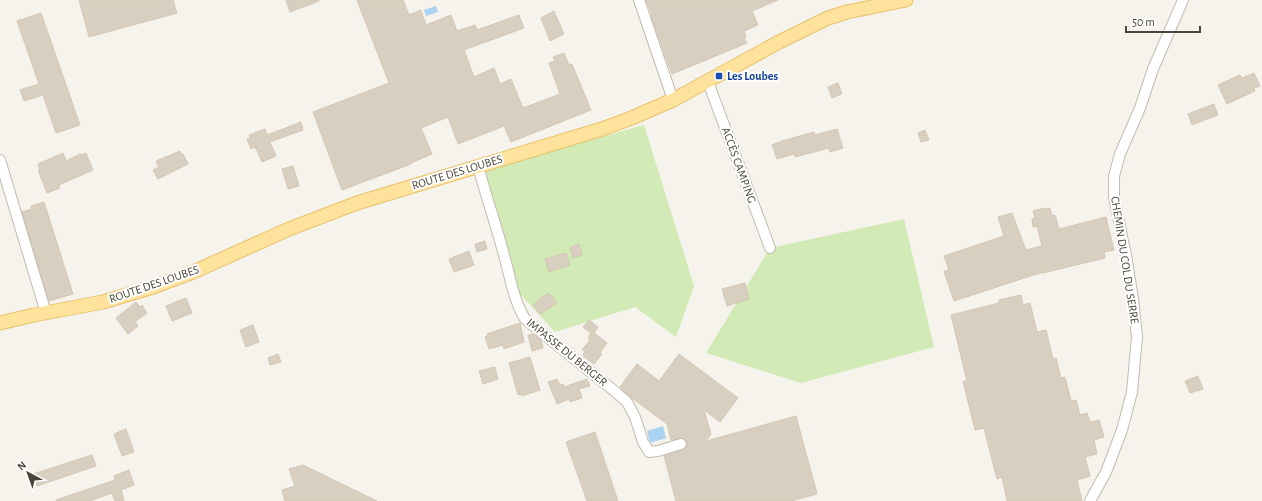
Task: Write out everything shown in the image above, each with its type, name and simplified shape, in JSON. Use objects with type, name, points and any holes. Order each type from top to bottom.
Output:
[{"type":"main road","name":"ROUTE DES LOUBES","points":[[0,323],[103,302],[154,287],[191,273],[289,229],[357,203],[602,129],[673,100],[779,42],[828,18],[906,0]]},
{"type":"street","points":[[639,0],[673,100]]},
{"type":"street","name":"CHEMIN DU COL DU SERRE","points":[[1090,501],[1106,472],[1122,430],[1132,392],[1136,337],[1133,299],[1114,197],[1114,176],[1120,154],[1140,108],[1153,69],[1183,0]]},
{"type":"street","name":"ACCÈS CAMPING","points":[[708,82],[770,248]]},
{"type":"street","points":[[0,160],[46,313]]},
{"type":"street","name":"IMPASSE DU BERGER","points":[[478,166],[504,254],[514,295],[525,319],[627,402],[635,417],[643,442],[649,452],[682,444]]},
{"type":"green space","points":[[644,125],[694,286],[676,337],[635,307],[555,332],[520,294],[483,170]]},
{"type":"green space","points":[[904,219],[934,347],[801,383],[706,353],[770,248]]},
{"type":"water","points":[[436,6],[438,12],[426,16],[424,10]]},
{"type":"water","points":[[663,426],[666,438],[650,443],[647,431]]},
{"type":"building","points":[[79,0],[173,0],[177,13],[89,37]]},
{"type":"building","points":[[286,0],[319,0],[319,1],[290,12]]},
{"type":"building","points":[[357,0],[403,0],[409,15],[421,10],[426,25],[451,15],[457,31],[475,25],[477,30],[519,15],[524,28],[464,50],[474,77],[494,68],[500,84],[511,79],[523,108],[560,94],[549,63],[555,61],[553,57],[564,53],[569,65],[572,64],[591,110],[511,142],[504,126],[458,144],[448,117],[421,128],[432,154],[411,164],[342,190],[313,112],[389,83]]},
{"type":"building","points":[[646,0],[778,0],[752,11],[758,25],[744,31],[746,37],[744,37],[747,43],[672,74]]},
{"type":"building","points":[[554,11],[564,34],[550,41],[541,18]]},
{"type":"building","points":[[41,13],[80,125],[56,133],[43,95],[24,101],[20,90],[39,84],[17,21]]},
{"type":"building","points":[[1254,73],[1260,86],[1254,88],[1255,91],[1227,104],[1218,85],[1240,75],[1242,78]]},
{"type":"building","points":[[838,83],[842,94],[832,98],[828,87]]},
{"type":"building","points":[[1214,104],[1218,115],[1192,125],[1188,114]]},
{"type":"building","points":[[301,122],[303,130],[270,142],[276,156],[262,162],[256,148],[255,149],[254,147],[251,149],[247,139],[250,138],[249,135],[265,129],[267,135]]},
{"type":"building","points":[[837,129],[843,148],[830,152],[829,148],[795,157],[794,154],[777,159],[772,145],[814,132],[815,135]]},
{"type":"building","points":[[925,130],[929,140],[921,142],[918,133]]},
{"type":"building","points":[[180,151],[188,164],[158,179],[153,170],[159,167],[156,161]]},
{"type":"building","points":[[63,153],[66,161],[80,154],[86,153],[93,170],[59,185],[60,188],[47,193],[38,170],[40,170],[38,164]]},
{"type":"building","points":[[293,166],[299,186],[288,189],[282,169]]},
{"type":"building","points":[[44,202],[73,294],[49,301],[22,212],[32,209],[31,206]]},
{"type":"building","points":[[1050,208],[1052,216],[1055,215],[1059,229],[1106,217],[1114,250],[1104,252],[1105,258],[1043,272],[954,301],[944,271],[949,270],[944,256],[1004,236],[998,217],[1012,213],[1026,250],[1042,246],[1037,226],[1033,227],[1032,219],[1035,218],[1033,211]]},
{"type":"building","points":[[485,241],[487,249],[477,252],[475,244]]},
{"type":"building","points":[[579,244],[582,255],[573,258],[570,247]]},
{"type":"building","points":[[469,251],[474,265],[454,272],[449,259]]},
{"type":"building","points":[[566,253],[570,265],[549,272],[545,259]]},
{"type":"building","points":[[745,283],[749,299],[727,306],[722,289]]},
{"type":"building","points":[[548,293],[557,303],[540,314],[533,305]]},
{"type":"building","points":[[1021,295],[1023,305],[1030,303],[1037,332],[1046,330],[1053,359],[1056,358],[1061,378],[1065,377],[1071,401],[1076,400],[1080,415],[1087,413],[1090,422],[1099,420],[1104,437],[1094,440],[1097,454],[1085,457],[1090,476],[1077,480],[1082,501],[1007,501],[1002,477],[997,479],[984,428],[975,430],[963,381],[967,381],[951,315],[999,303],[999,300]]},
{"type":"building","points":[[186,298],[192,313],[172,321],[166,306]]},
{"type":"building","points":[[136,302],[140,307],[142,305],[147,313],[135,322],[138,326],[128,334],[116,318]]},
{"type":"building","points":[[589,320],[598,327],[594,333],[607,343],[600,353],[602,354],[594,364],[583,356],[585,351],[582,350],[590,340],[588,338],[591,333],[583,327]]},
{"type":"building","points":[[520,323],[524,342],[504,349],[503,345],[489,349],[485,337],[488,336],[487,334]]},
{"type":"building","points":[[253,325],[259,342],[246,347],[240,330]]},
{"type":"building","points":[[533,334],[541,340],[543,348],[532,351],[528,335]]},
{"type":"building","points":[[278,354],[281,362],[270,365],[268,358]]},
{"type":"building","points":[[679,354],[738,398],[720,422],[704,410],[711,434],[706,441],[796,416],[817,494],[791,501],[676,501],[664,456],[683,450],[687,446],[687,442],[682,438],[671,440],[667,424],[632,398],[620,387],[637,364],[659,381]]},
{"type":"building","points":[[530,357],[540,390],[522,396],[521,394],[518,395],[509,363]]},
{"type":"building","points":[[495,367],[498,379],[483,384],[479,371]]},
{"type":"building","points":[[1198,376],[1203,389],[1190,393],[1185,381]]},
{"type":"building","points":[[557,379],[560,385],[563,384],[564,387],[587,379],[590,386],[579,389],[582,398],[570,402],[569,399],[557,404],[548,382]]},
{"type":"building","points":[[126,429],[134,452],[122,456],[114,434]]},
{"type":"building","points":[[595,432],[618,501],[587,501],[566,442]]},
{"type":"building","points":[[92,455],[96,466],[37,486],[33,474]]},
{"type":"building","points":[[303,465],[377,501],[285,501],[282,490],[295,486],[289,469]]},
{"type":"building","points":[[129,470],[134,485],[121,490],[124,501],[115,501],[112,493],[90,501],[56,501],[115,480],[114,476]]},
{"type":"place","name":"Les Loubes","points":[[719,76]]}]
